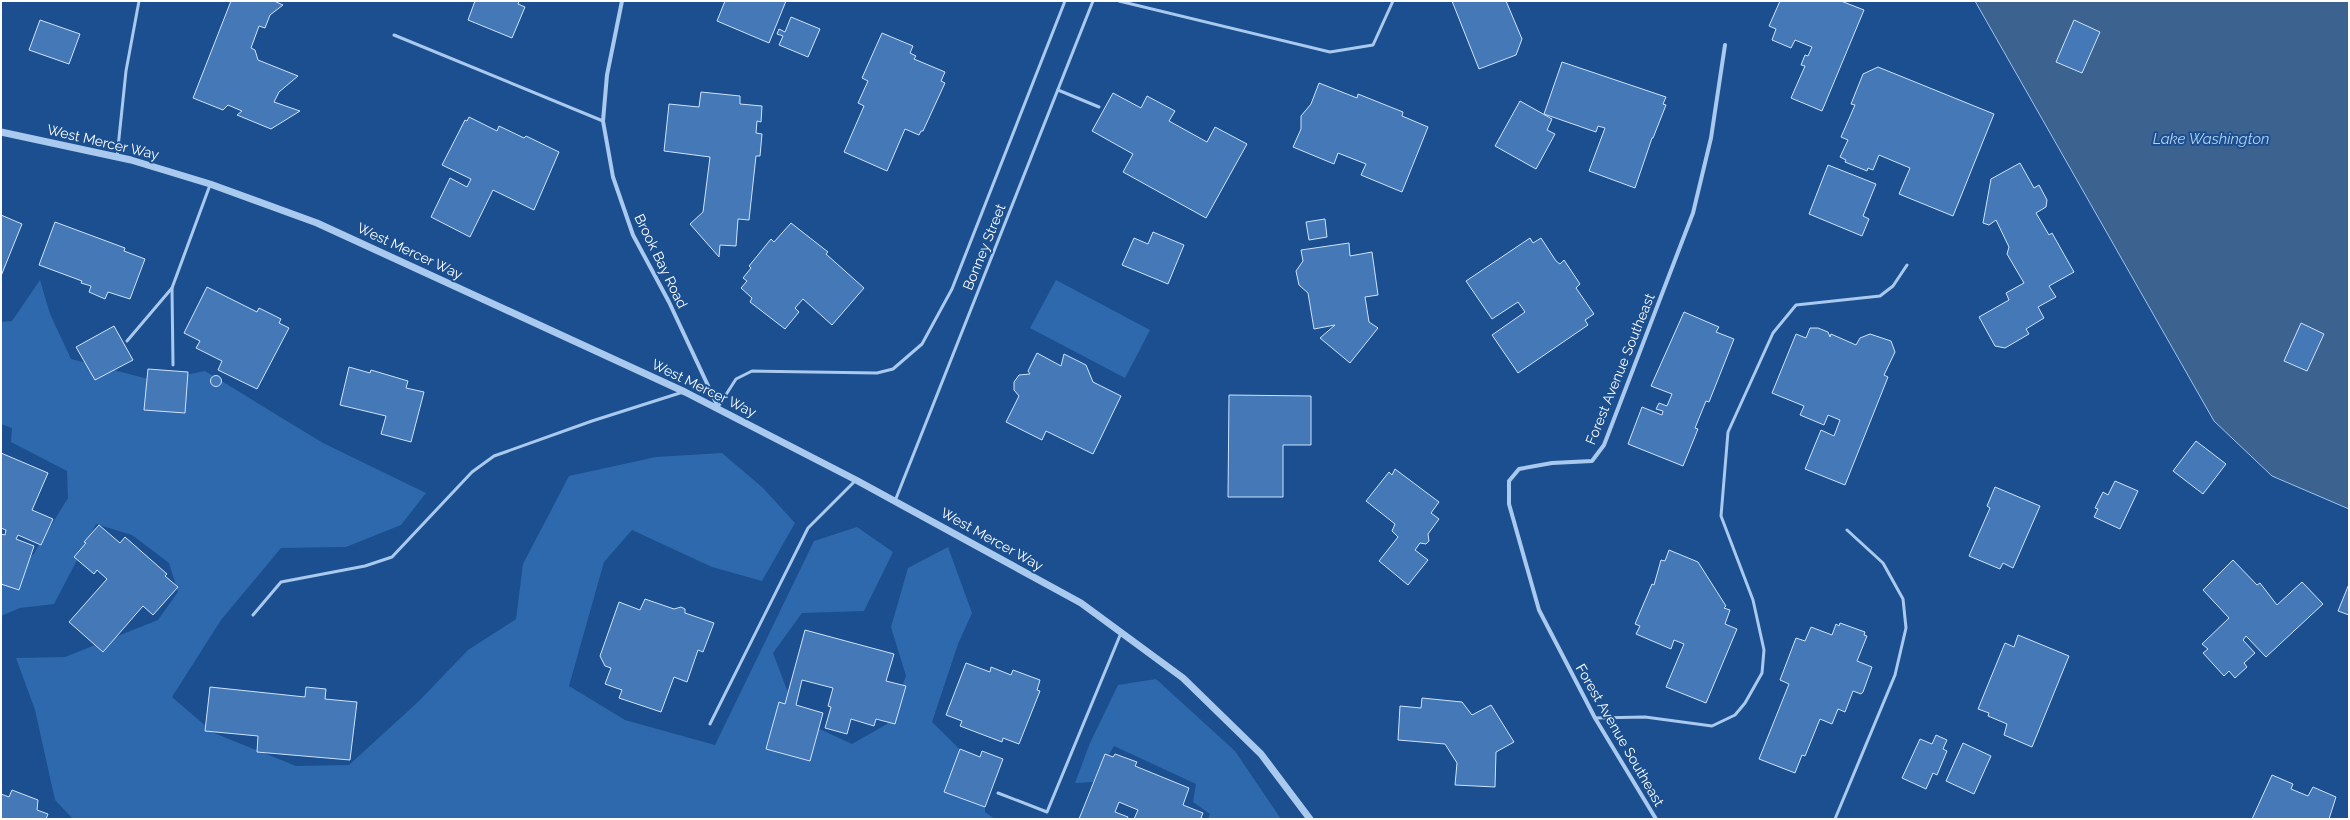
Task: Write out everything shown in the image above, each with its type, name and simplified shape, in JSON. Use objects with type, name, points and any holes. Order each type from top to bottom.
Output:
[{"type":"street","name":"Brook Bay Road","points":[[622,1],[607,75],[603,121],[613,177],[633,235],[669,302],[718,407]]},
{"type":"street","name":"Forest Avenue Southeast","points":[[1656,819],[1595,718],[1539,610],[1509,504],[1509,481],[1519,469],[1552,463],[1592,461],[1604,445],[1692,213],[1711,138],[1725,45]]},
{"type":"street","name":"West Mercer Way","points":[[1,132],[117,157],[210,184],[317,222],[718,407],[895,501],[1081,603],[1183,678],[1261,754],[1310,819]]},
{"type":"lane","points":[[117,157],[126,71],[139,1]]},
{"type":"lane","points":[[718,407],[736,379],[752,371],[877,373],[893,370],[922,344],[952,289],[1065,1]]},
{"type":"lane","name":"Bonney Street","points":[[895,501],[1093,1]]},
{"type":"lane","points":[[1119,1],[1330,52],[1373,46],[1393,1]]},
{"type":"lane","points":[[394,35],[603,121]]},
{"type":"lane","points":[[1058,90],[1099,107]]},
{"type":"lane","points":[[127,341],[172,288],[210,184]]},
{"type":"lane","points":[[1595,718],[1646,717],[1712,726],[1735,714],[1745,703],[1762,673],[1764,650],[1753,600],[1721,516],[1728,432],[1773,333],[1796,306],[1880,296],[1893,286],[1908,265]]},
{"type":"lane","points":[[172,288],[173,365]]},
{"type":"lane","points":[[253,616],[281,582],[365,566],[392,557],[472,472],[494,456],[592,421],[685,392]]},
{"type":"lane","points":[[710,724],[808,528],[856,480]]},
{"type":"lane","points":[[1835,819],[1894,675],[1906,628],[1904,599],[1882,563],[1847,530]]},
{"type":"lane","points":[[998,793],[1047,812],[1121,633]]},
{"type":"shaded area","points":[[40,280],[50,314],[71,359],[156,381],[205,371],[323,443],[426,493],[401,525],[346,547],[281,548],[221,620],[172,697],[214,733],[296,766],[349,765],[419,701],[468,650],[516,619],[523,564],[569,476],[656,457],[722,453],[763,488],[795,523],[762,581],[712,567],[632,530],[604,562],[569,686],[625,720],[715,745],[814,541],[857,527],[893,552],[864,611],[802,613],[773,653],[798,719],[852,744],[887,724],[906,676],[891,627],[908,568],[948,547],[972,613],[958,644],[932,722],[985,774],[985,812],[995,819],[73,819],[55,800],[35,710],[16,658],[65,657],[158,620],[178,592],[169,563],[132,535],[96,524],[54,604],[20,608],[1,616],[1,571],[33,555],[68,498],[67,471],[11,442],[12,428],[1,424],[1,322],[12,321]]},
{"type":"shaded area","points":[[1056,280],[1150,330],[1125,378],[1030,328]]},
{"type":"shaded area","points":[[1156,679],[1235,751],[1281,819],[1208,819],[1210,814],[1193,802],[1196,784],[1114,746],[1093,782],[1075,783],[1090,743],[1118,685]]},
{"type":"water","name":"Lake Washington","points":[[1975,1],[2349,1],[2349,509],[2272,476],[2214,421]]},
{"type":"building","points":[[231,1],[274,1],[283,5],[270,15],[265,28],[259,26],[251,48],[255,50],[258,60],[298,76],[279,92],[274,102],[300,111],[271,129],[237,115],[242,111],[228,105],[223,110],[193,98]]},
{"type":"building","points":[[475,1],[519,1],[518,4],[525,7],[512,38],[468,20]]},
{"type":"building","points":[[725,1],[786,1],[769,43],[717,21]]},
{"type":"building","points":[[1452,1],[1506,1],[1522,39],[1516,55],[1479,69]]},
{"type":"building","points":[[1780,1],[1841,1],[1864,10],[1822,111],[1791,98],[1805,66],[1801,65],[1805,55],[1808,56],[1812,47],[1795,40],[1791,48],[1772,40],[1776,29],[1769,26]]},
{"type":"building","points":[[791,17],[820,29],[808,57],[779,45],[783,36],[777,34],[779,29],[785,32]]},
{"type":"building","points":[[40,20],[80,34],[69,64],[29,50]]},
{"type":"building","points":[[2074,20],[2100,32],[2082,73],[2056,62]]},
{"type":"building","points":[[882,33],[913,46],[910,53],[916,56],[914,59],[945,72],[941,81],[945,83],[923,131],[921,131],[919,135],[905,129],[887,171],[844,152],[864,106],[858,103],[868,81],[862,78]]},
{"type":"building","points":[[1562,62],[1666,97],[1663,104],[1666,105],[1652,138],[1635,188],[1589,171],[1605,128],[1598,126],[1596,132],[1544,114]]},
{"type":"building","points":[[1878,67],[1994,114],[1953,216],[1899,194],[1910,168],[1879,155],[1873,170],[1868,168],[1867,171],[1845,162],[1846,160],[1840,157],[1848,140],[1841,137],[1855,105],[1851,104],[1863,74]]},
{"type":"building","points":[[1319,83],[1357,98],[1358,94],[1403,112],[1402,116],[1428,127],[1402,192],[1361,175],[1366,164],[1338,153],[1334,164],[1293,147],[1301,129],[1301,116],[1311,104]]},
{"type":"building","points":[[701,92],[740,96],[740,104],[762,106],[761,122],[757,121],[756,133],[762,134],[760,156],[756,156],[749,220],[738,219],[736,246],[720,245],[719,257],[690,224],[703,212],[710,157],[664,151],[669,104],[699,107]]},
{"type":"building","points":[[1113,93],[1141,108],[1147,96],[1175,111],[1169,121],[1207,142],[1215,127],[1247,144],[1206,218],[1123,172],[1133,154],[1092,131]]},
{"type":"building","points":[[1520,101],[1552,119],[1547,130],[1555,134],[1536,169],[1495,146]]},
{"type":"building","points":[[469,117],[497,131],[499,126],[524,138],[526,136],[559,152],[534,210],[493,190],[470,237],[431,217],[450,178],[467,187],[471,179],[442,165],[465,120],[467,121]]},
{"type":"building","points":[[2020,163],[2034,188],[2039,185],[2047,200],[2046,207],[2036,213],[2049,235],[2052,233],[2074,272],[2049,286],[2056,297],[2038,307],[2044,318],[2026,329],[2029,334],[2005,348],[1995,346],[1979,317],[2009,300],[2006,293],[2024,283],[2007,254],[2009,247],[1996,220],[1989,225],[1983,223],[1991,179]]},
{"type":"building","points":[[1828,165],[1876,184],[1863,216],[1869,219],[1862,236],[1809,214]]},
{"type":"building","points":[[1,215],[22,224],[1,276]]},
{"type":"building","points":[[1325,219],[1327,237],[1309,240],[1306,222]]},
{"type":"building","points":[[55,222],[125,248],[124,251],[145,259],[130,299],[108,292],[105,299],[89,292],[91,286],[81,283],[82,281],[39,265]]},
{"type":"building","points":[[791,223],[828,252],[826,254],[864,288],[832,325],[803,299],[795,308],[799,312],[785,329],[750,302],[752,298],[741,288],[747,281],[743,278],[751,268],[749,266],[771,239],[774,242]]},
{"type":"building","points":[[1153,232],[1184,245],[1168,284],[1122,265],[1134,238],[1148,244]]},
{"type":"building","points":[[1530,238],[1533,243],[1541,238],[1556,261],[1560,264],[1564,260],[1580,284],[1576,288],[1594,314],[1585,320],[1588,325],[1518,373],[1492,335],[1525,312],[1518,302],[1492,319],[1466,281]]},
{"type":"building","points":[[1349,243],[1350,256],[1372,252],[1378,295],[1365,297],[1369,322],[1378,328],[1350,363],[1320,338],[1335,325],[1314,329],[1308,293],[1299,285],[1296,271],[1303,261],[1301,250]]},
{"type":"building","points":[[207,287],[257,312],[259,308],[281,319],[279,323],[289,328],[257,389],[218,370],[222,361],[196,348],[200,341],[184,333]]},
{"type":"building","points":[[1684,312],[1719,327],[1716,332],[1734,339],[1709,402],[1706,401],[1695,428],[1698,429],[1683,466],[1628,444],[1642,407],[1662,415],[1663,411],[1656,409],[1659,403],[1667,406],[1672,394],[1651,386]]},
{"type":"building","points":[[2301,323],[2324,334],[2307,371],[2284,361]]},
{"type":"building","points":[[114,326],[133,360],[95,380],[76,347]]},
{"type":"building","points":[[1810,328],[1818,328],[1828,332],[1830,337],[1831,334],[1856,345],[1860,338],[1870,334],[1891,341],[1895,352],[1884,375],[1888,377],[1845,485],[1805,469],[1821,430],[1834,436],[1840,420],[1828,415],[1824,425],[1800,415],[1804,406],[1772,393],[1796,334],[1806,338]]},
{"type":"building","points":[[1037,353],[1061,366],[1064,354],[1086,365],[1093,382],[1121,396],[1093,454],[1046,431],[1042,440],[1006,422],[1019,396],[1014,390],[1014,382],[1019,375],[1030,374],[1028,371]]},
{"type":"building","points":[[349,367],[370,373],[371,370],[408,381],[406,388],[424,392],[411,442],[381,434],[386,416],[340,405]]},
{"type":"building","points":[[148,369],[188,372],[185,413],[144,410]]},
{"type":"building","points":[[216,375],[220,377],[222,381],[220,385],[216,387],[212,385],[210,381],[212,377]]},
{"type":"building","points":[[1229,395],[1311,396],[1311,445],[1283,445],[1283,497],[1228,497]]},
{"type":"building","points":[[2196,441],[2226,464],[2203,494],[2173,471]]},
{"type":"building","points":[[1,453],[48,473],[32,510],[53,519],[41,545],[18,535],[16,539],[34,546],[19,590],[1,584],[1,534],[5,535],[6,530],[1,528]]},
{"type":"building","points":[[1395,469],[1439,502],[1431,513],[1439,519],[1428,534],[1429,541],[1426,544],[1420,543],[1415,550],[1428,560],[1408,585],[1379,561],[1398,537],[1392,531],[1395,524],[1366,501],[1389,472],[1392,475]]},
{"type":"building","points":[[2115,481],[2138,491],[2120,529],[2094,517],[2098,509],[2095,508],[2103,492],[2108,495]]},
{"type":"building","points":[[1995,487],[2040,506],[2013,568],[2003,563],[2000,569],[1969,556],[1990,508],[1987,506]]},
{"type":"building","points":[[99,525],[120,543],[125,537],[167,574],[165,576],[178,587],[153,615],[143,606],[103,652],[69,622],[107,579],[97,570],[94,574],[74,557],[86,543],[84,542]]},
{"type":"building","points":[[1669,550],[1698,562],[1726,606],[1724,608],[1730,610],[1725,624],[1737,629],[1706,703],[1666,687],[1684,644],[1674,640],[1671,649],[1636,634],[1640,626],[1635,624],[1652,584],[1654,585],[1661,560],[1665,561]]},
{"type":"building","points":[[2233,560],[2257,585],[2260,583],[2277,605],[2302,582],[2323,604],[2266,657],[2246,636],[2243,640],[2255,653],[2244,663],[2247,667],[2235,678],[2229,671],[2224,676],[2203,653],[2208,649],[2202,644],[2229,618],[2203,590]]},
{"type":"building","points":[[2349,584],[2349,615],[2338,611]]},
{"type":"building","points":[[645,599],[674,609],[681,607],[685,609],[685,613],[714,623],[703,652],[698,650],[687,682],[674,677],[661,712],[619,698],[622,690],[605,684],[611,668],[605,666],[600,656],[619,602],[640,610]]},
{"type":"building","points":[[1840,623],[1865,632],[1864,635],[1867,636],[1857,661],[1872,667],[1863,692],[1861,694],[1853,691],[1845,712],[1838,709],[1832,724],[1820,719],[1805,756],[1802,755],[1795,773],[1759,759],[1789,684],[1780,680],[1796,638],[1805,641],[1811,627],[1832,635],[1836,624],[1839,626]]},
{"type":"building","points":[[805,630],[894,654],[886,681],[906,686],[895,724],[876,719],[874,726],[851,719],[847,734],[825,728],[831,707],[828,706],[833,688],[802,680],[796,705],[823,713],[810,761],[766,749],[779,702],[785,704]]},
{"type":"building","points":[[2018,635],[2069,656],[2032,747],[2004,735],[2007,724],[1988,716],[1989,713],[1978,709],[2005,643],[2014,647]]},
{"type":"building","points":[[966,663],[990,672],[991,667],[1011,675],[1013,670],[1040,680],[1037,690],[1040,691],[1019,744],[1003,738],[1002,742],[960,726],[962,721],[946,715]]},
{"type":"building","points":[[210,687],[305,697],[306,687],[326,689],[325,699],[357,702],[350,760],[257,752],[258,736],[205,731]]},
{"type":"building","points":[[1422,698],[1462,702],[1472,715],[1491,705],[1514,742],[1496,752],[1495,787],[1455,785],[1457,763],[1445,744],[1398,740],[1400,706],[1421,708]]},
{"type":"building","points":[[1936,735],[1947,740],[1943,749],[1947,751],[1937,775],[1933,773],[1926,789],[1902,778],[1920,739],[1932,744]]},
{"type":"building","points":[[1963,743],[1991,756],[1974,794],[1946,781]]},
{"type":"building","points":[[960,749],[980,757],[982,751],[1003,759],[985,807],[944,792]]},
{"type":"building","points":[[1105,754],[1113,757],[1115,754],[1137,762],[1135,766],[1189,788],[1183,805],[1203,813],[1201,818],[1205,819],[1134,819],[1138,810],[1119,802],[1115,812],[1128,817],[1127,819],[1079,819]]},
{"type":"building","points":[[2272,775],[2293,784],[2291,789],[2308,796],[2313,787],[2336,797],[2329,819],[2252,819]]},
{"type":"building","points":[[12,790],[38,800],[37,810],[48,814],[46,819],[1,819],[1,794],[9,797]]}]
